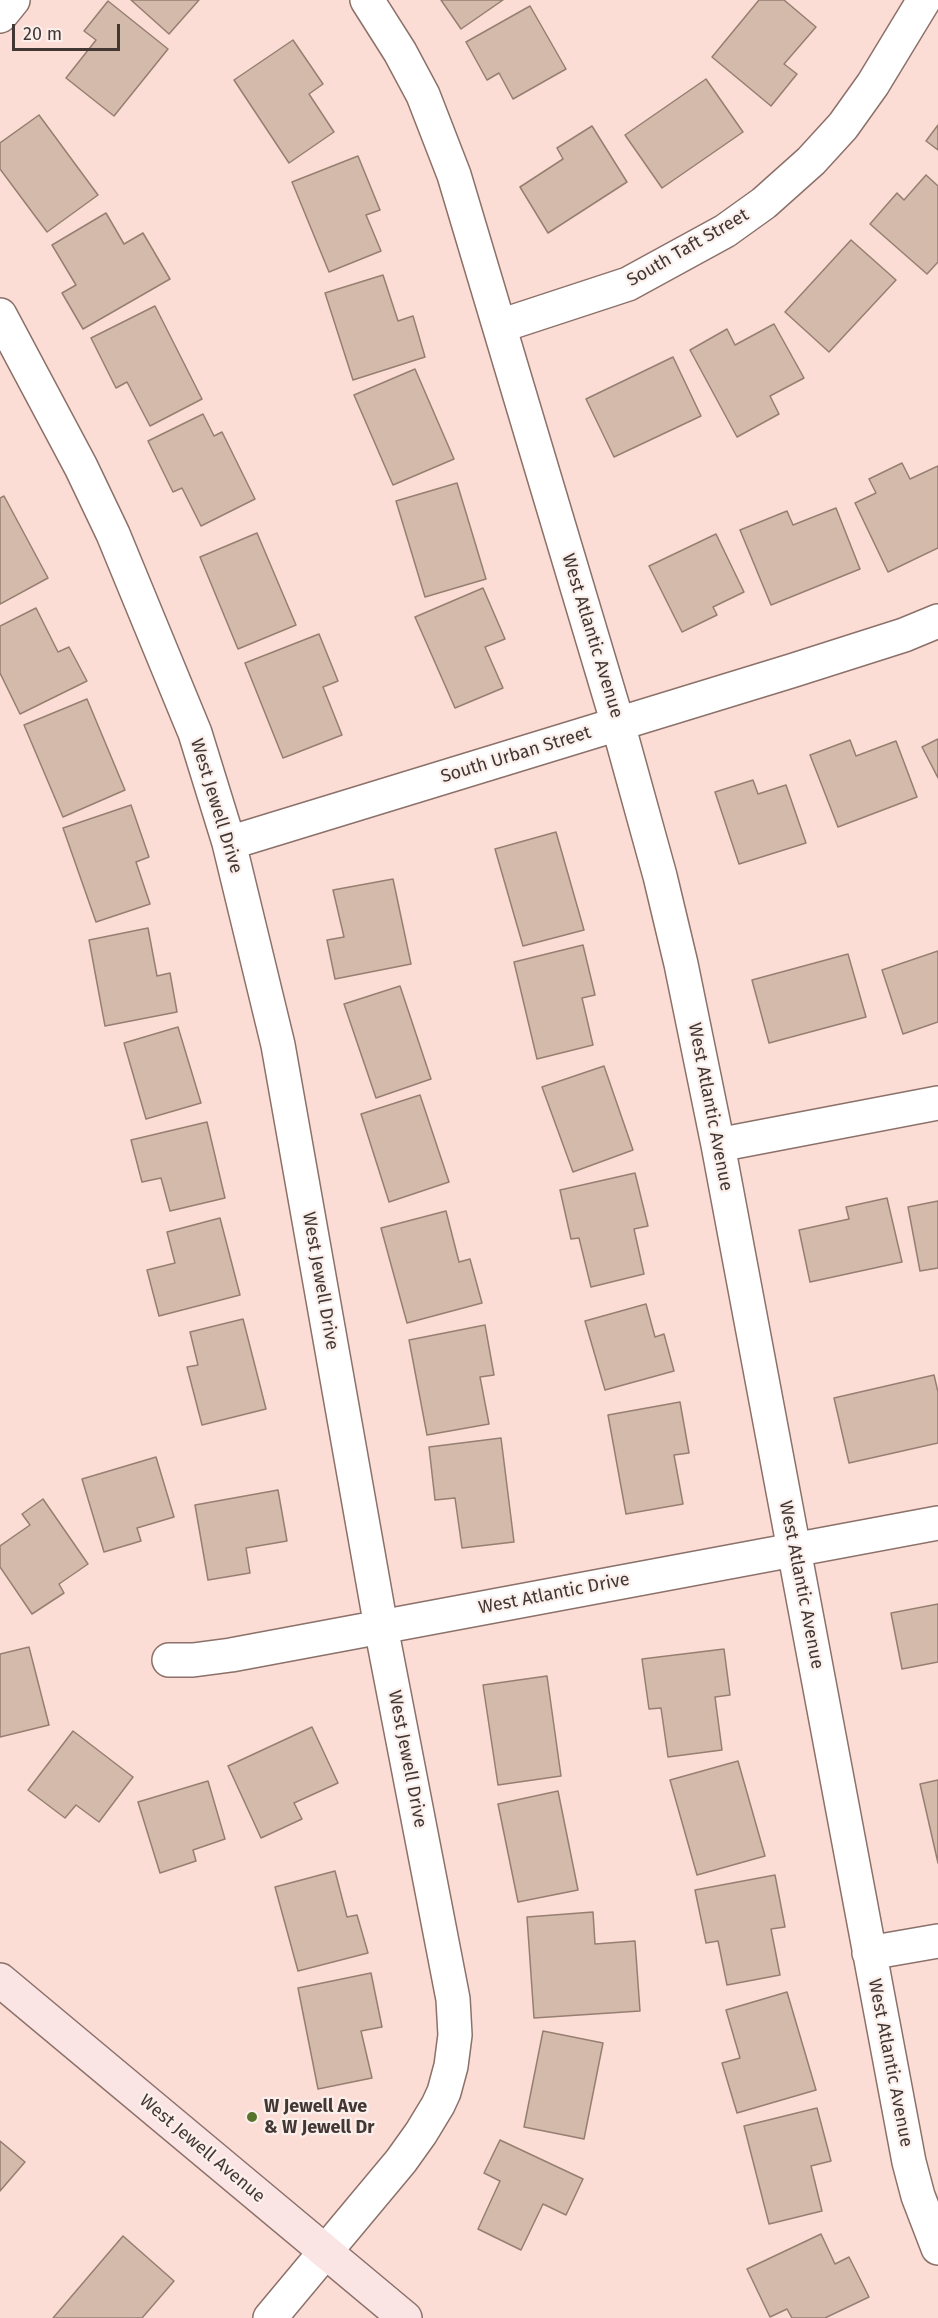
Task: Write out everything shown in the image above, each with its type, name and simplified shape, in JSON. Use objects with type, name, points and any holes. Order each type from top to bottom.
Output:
[{"type":"main road","name":"West Jewell Avenue","points":[[0,1980],[405,2318]]},
{"type":"street","points":[[0,16],[13,0]]},
{"type":"street","name":"West Atlantic Avenue","points":[[367,0],[400,52],[437,128],[454,175],[618,724],[668,909],[718,1144],[909,2162],[918,2196],[938,2248]]},
{"type":"street","name":"South Taft Street","points":[[500,326],[628,284],[725,231],[765,203],[811,161],[843,126],[873,84],[924,0]]},
{"type":"street","name":"West Jewell Drive","points":[[0,315],[81,467],[113,534],[195,733],[230,843],[278,1045],[381,1627],[453,1999],[454,2035],[451,2066],[444,2092],[421,2133],[376,2192],[270,2318]]},
{"type":"street","name":"South Urban Street","points":[[230,843],[854,652],[938,621]]},
{"type":"street","points":[[718,1144],[938,1102]]},
{"type":"street","name":"West Atlantic Drive","points":[[169,1660],[193,1660],[231,1655],[938,1523]]},
{"type":"street","points":[[869,1953],[938,1941]]},
{"type":"building","points":[[131,0],[199,0],[169,34]]},
{"type":"building","points":[[441,0],[503,0],[461,29]]},
{"type":"building","points":[[759,0],[784,0],[816,27],[784,64],[797,74],[771,106],[712,57]]},
{"type":"building","points":[[108,1],[168,49],[114,116],[66,78],[96,40],[84,31]]},
{"type":"building","points":[[530,6],[566,69],[513,99],[499,73],[487,80],[466,42]]},
{"type":"building","points":[[293,40],[323,84],[309,94],[334,132],[289,163],[234,80]]},
{"type":"building","points":[[706,79],[743,132],[662,188],[625,135]]},
{"type":"building","points":[[39,115],[98,195],[47,232],[0,169],[0,143]]},
{"type":"building","points":[[938,125],[938,150],[926,141]]},
{"type":"building","points":[[592,126],[627,182],[548,233],[520,187],[563,159],[557,148]]},
{"type":"building","points":[[358,156],[380,210],[366,215],[381,251],[329,272],[292,182]]},
{"type":"building","points":[[926,175],[938,186],[938,262],[927,274],[870,224],[897,193],[904,200]]},
{"type":"building","points":[[106,213],[124,244],[143,233],[170,279],[83,329],[62,293],[76,285],[52,245]]},
{"type":"building","points":[[851,240],[896,280],[829,352],[785,312]]},
{"type":"building","points":[[383,275],[398,321],[413,316],[425,357],[353,380],[325,293]]},
{"type":"building","points":[[155,306],[202,399],[150,426],[127,382],[116,388],[91,338]]},
{"type":"building","points":[[774,324],[804,378],[770,396],[779,414],[737,437],[690,350],[727,329],[735,345]]},
{"type":"building","points":[[673,357],[701,416],[614,457],[586,399]]},
{"type":"building","points":[[415,369],[454,459],[393,485],[354,395]]},
{"type":"building","points":[[203,414],[214,436],[222,432],[255,499],[201,526],[182,488],[173,492],[148,441]]},
{"type":"building","points":[[902,463],[910,479],[938,466],[938,548],[888,572],[855,503],[876,493],[869,479]]},
{"type":"building","points":[[457,483],[486,579],[425,597],[396,501]]},
{"type":"building","points":[[4,496],[48,578],[0,604],[0,498]]},
{"type":"building","points":[[836,508],[860,569],[771,605],[740,530],[787,511],[793,525]]},
{"type":"building","points":[[257,533],[296,625],[238,649],[200,557]]},
{"type":"building","points":[[716,534],[744,592],[713,607],[717,615],[682,632],[649,566]]},
{"type":"building","points":[[483,588],[505,639],[485,647],[503,688],[455,708],[415,617]]},
{"type":"building","points":[[36,608],[58,652],[69,647],[87,681],[20,714],[0,673],[0,626]]},
{"type":"building","points":[[319,634],[338,681],[323,687],[342,735],[283,758],[245,663]]},
{"type":"building","points":[[87,699],[125,790],[63,817],[24,725]]},
{"type":"building","points":[[938,739],[938,778],[922,747]]},
{"type":"building","points":[[850,740],[856,756],[896,741],[917,797],[838,827],[810,755]]},
{"type":"building","points":[[753,780],[758,794],[786,785],[806,843],[739,864],[715,792]]},
{"type":"building","points":[[131,805],[149,857],[136,862],[150,904],[96,922],[63,828]]},
{"type":"building","points":[[556,832],[584,930],[523,946],[495,849]]},
{"type":"building","points":[[393,879],[411,964],[335,979],[327,940],[344,937],[333,890]]},
{"type":"building","points":[[148,928],[157,976],[170,973],[177,1012],[105,1026],[89,940]]},
{"type":"building","points":[[583,945],[595,995],[582,998],[593,1045],[537,1059],[514,962]]},
{"type":"building","points":[[938,951],[938,1022],[903,1034],[882,970]]},
{"type":"building","points":[[848,954],[866,1017],[769,1043],[752,980]]},
{"type":"building","points":[[400,986],[431,1079],[376,1098],[344,1004]]},
{"type":"building","points":[[178,1027],[201,1103],[146,1119],[124,1043]]},
{"type":"building","points":[[604,1066],[633,1150],[573,1172],[542,1087]]},
{"type":"building","points":[[420,1095],[449,1182],[389,1202],[361,1114]]},
{"type":"building","points":[[207,1122],[225,1198],[170,1211],[161,1178],[142,1182],[131,1140]]},
{"type":"building","points":[[635,1173],[648,1226],[634,1229],[644,1274],[591,1287],[579,1238],[571,1239],[560,1190]]},
{"type":"building","points":[[887,1198],[902,1262],[810,1282],[799,1230],[849,1219],[846,1207]]},
{"type":"building","points":[[938,1201],[938,1268],[920,1271],[908,1207]]},
{"type":"building","points":[[446,1211],[459,1262],[470,1259],[482,1303],[407,1323],[381,1228]]},
{"type":"building","points":[[220,1218],[240,1295],[159,1316],[147,1270],[175,1263],[167,1232]]},
{"type":"building","points":[[646,1304],[655,1337],[664,1334],[674,1371],[605,1390],[585,1321]]},
{"type":"building","points":[[243,1319],[266,1409],[202,1425],[187,1367],[198,1365],[190,1332]]},
{"type":"building","points":[[485,1325],[494,1375],[480,1377],[489,1424],[427,1435],[409,1340]]},
{"type":"building","points":[[934,1375],[938,1392],[938,1443],[849,1463],[834,1398]]},
{"type":"building","points":[[680,1402],[689,1453],[674,1455],[683,1504],[626,1514],[608,1415]]},
{"type":"building","points":[[501,1438],[514,1542],[462,1548],[455,1498],[435,1500],[429,1447]]},
{"type":"building","points":[[156,1457],[174,1517],[137,1528],[141,1541],[104,1552],[82,1479]]},
{"type":"building","points":[[278,1490],[287,1541],[246,1548],[250,1573],[208,1580],[195,1505]]},
{"type":"building","points":[[43,1499],[88,1564],[59,1584],[64,1593],[32,1614],[0,1567],[0,1546],[30,1525],[22,1514]]},
{"type":"building","points":[[938,1604],[938,1662],[902,1669],[891,1613]]},
{"type":"building","points":[[29,1647],[49,1725],[0,1737],[0,1654]]},
{"type":"building","points":[[724,1649],[730,1695],[715,1697],[722,1750],[668,1757],[661,1708],[649,1709],[642,1659]]},
{"type":"building","points":[[547,1676],[561,1776],[498,1785],[483,1685]]},
{"type":"building","points":[[312,1727],[338,1783],[294,1803],[302,1819],[261,1838],[228,1766]]},
{"type":"building","points":[[73,1731],[133,1777],[99,1822],[76,1805],[65,1818],[28,1790]]},
{"type":"building","points":[[738,1761],[765,1856],[697,1875],[670,1780]]},
{"type":"building","points":[[938,1780],[938,1863],[920,1784]]},
{"type":"building","points":[[208,1781],[225,1839],[193,1850],[196,1861],[160,1873],[138,1802]]},
{"type":"building","points":[[558,1791],[578,1890],[518,1902],[498,1804]]},
{"type":"building","points":[[335,1871],[347,1917],[357,1915],[368,1953],[298,1971],[275,1887]]},
{"type":"building","points":[[775,1875],[785,1927],[771,1929],[780,1975],[727,1985],[718,1941],[706,1943],[695,1890]]},
{"type":"building","points":[[593,1912],[595,1944],[635,1941],[640,2011],[534,2018],[527,1917]]},
{"type":"building","points":[[371,1973],[382,2027],[361,2031],[372,2078],[318,2089],[298,1988]]},
{"type":"building","points":[[787,1992],[816,2090],[737,2113],[722,2063],[740,2058],[726,2010]]},
{"type":"building","points":[[543,2031],[603,2043],[584,2139],[524,2127]]},
{"type":"building","points":[[817,2108],[831,2161],[811,2166],[822,2211],[769,2224],[744,2126]]},
{"type":"building","points":[[500,2140],[583,2179],[566,2215],[543,2204],[521,2250],[478,2229],[500,2181],[484,2173]]},
{"type":"building","points":[[0,2141],[25,2162],[0,2191]]},
{"type":"building","points":[[821,2234],[835,2264],[849,2257],[869,2297],[825,2318],[792,2318],[787,2309],[770,2317],[747,2269]]},
{"type":"building","points":[[123,2236],[174,2281],[142,2318],[53,2318]]},
{"type":"place","name":"W Jewell Ave & W Jewell Dr","points":[[252,2117]]}]
